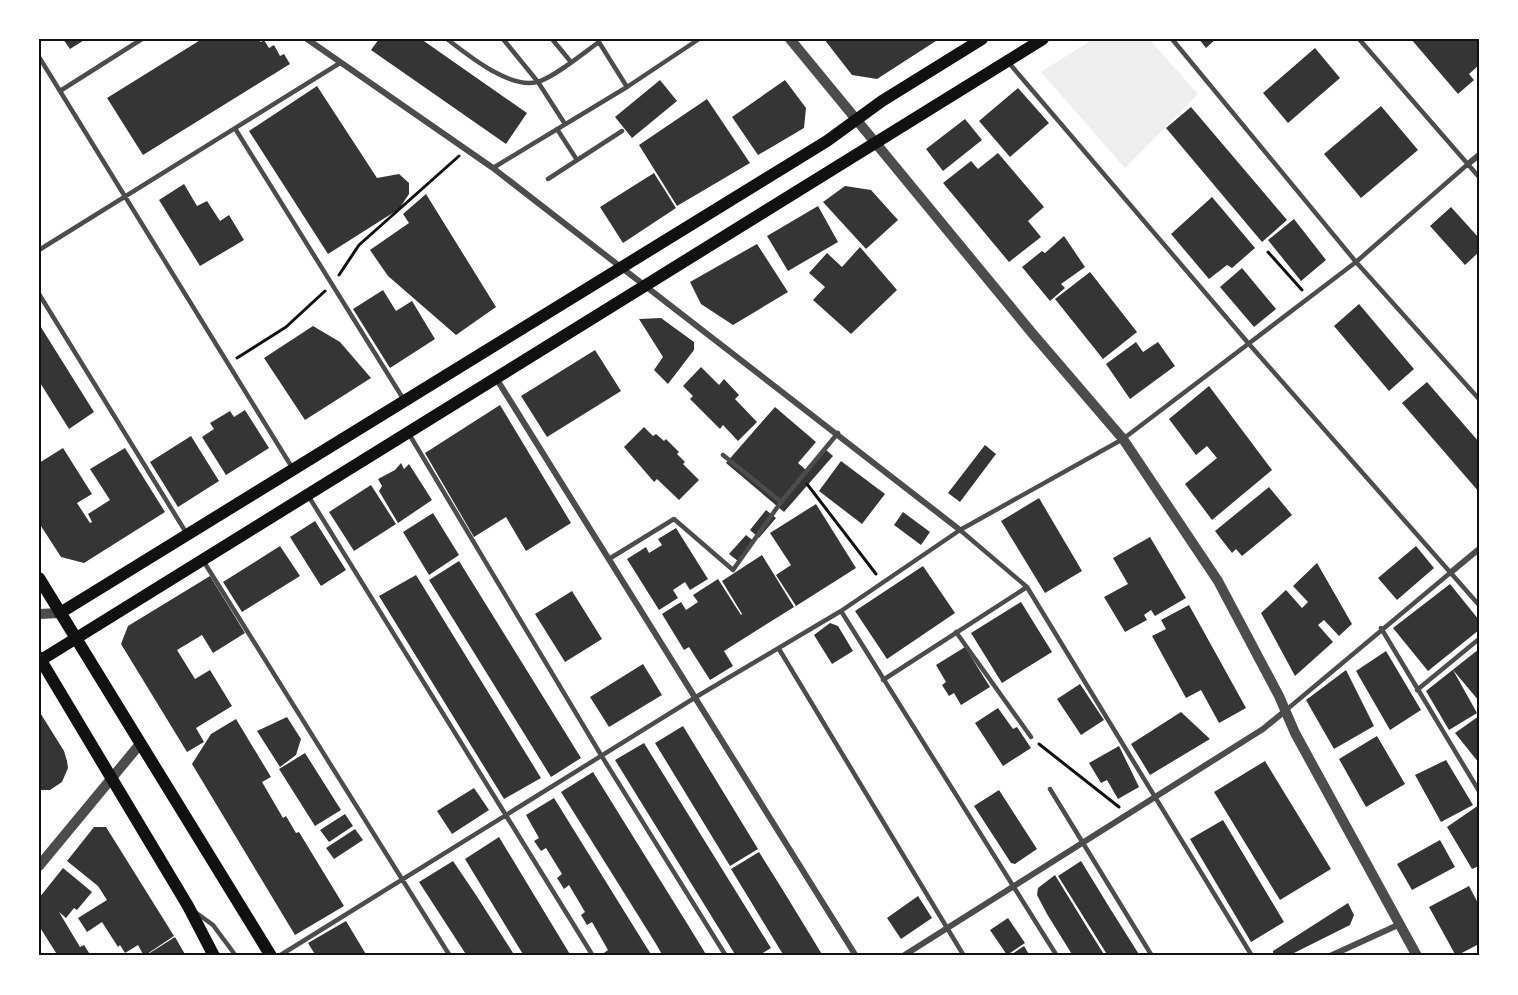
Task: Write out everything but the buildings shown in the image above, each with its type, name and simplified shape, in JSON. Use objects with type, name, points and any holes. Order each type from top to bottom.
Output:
[{"type":"main road","points":[[60,613],[827,141],[856,119],[982,39]]},
{"type":"main road","points":[[214,956],[188,906],[40,659],[1043,39]]},
{"type":"main road","points":[[39,578],[271,956]]},
{"type":"street","points":[[307,39],[493,168],[838,433],[960,530]]},
{"type":"street","points":[[790,39],[1123,439],[1218,581],[1398,925],[1417,956]]},
{"type":"street","points":[[1468,164],[1479,155]]},
{"type":"street","points":[[495,377],[856,956]]},
{"type":"street","points":[[1450,573],[1479,549]]},
{"type":"street","points":[[39,614],[60,613]]},
{"type":"street","points":[[903,956],[1129,815],[1263,729],[1285,711]]},
{"type":"street","points":[[39,866],[140,744]]},
{"type":"street","points":[[1330,956],[1398,925]]},
{"type":"lane","points":[[60,91],[142,39]]},
{"type":"lane","points":[[447,39],[477,62],[521,83],[538,82],[571,62],[598,40],[627,87]]},
{"type":"lane","points":[[503,39],[538,82],[564,124]]},
{"type":"lane","points":[[552,39],[571,62]]},
{"type":"lane","points":[[493,168],[627,87],[699,39]]},
{"type":"lane","points":[[1172,39],[1356,262],[1479,399]]},
{"type":"lane","points":[[1359,39],[1479,177]]},
{"type":"lane","points":[[39,57],[293,469]]},
{"type":"lane","points":[[1007,61],[1249,344],[1479,605]]},
{"type":"lane","points":[[39,250],[236,130],[340,63]]},
{"type":"lane","points":[[557,129],[577,160]]},
{"type":"lane","points":[[236,130],[405,401]]},
{"type":"lane","points":[[548,179],[622,131]]},
{"type":"lane","points":[[279,956],[601,755],[841,611],[960,530],[1123,439],[1356,262],[1468,164]]},
{"type":"lane","points":[[39,294],[187,536]]},
{"type":"lane","points":[[408,432],[601,755],[726,956]]},
{"type":"lane","points":[[609,559],[674,519],[733,570],[781,502],[838,433]]},
{"type":"lane","points":[[723,455],[781,502]]},
{"type":"lane","points":[[307,494],[593,956]]},
{"type":"lane","points":[[960,530],[1027,587],[1252,956]]},
{"type":"lane","points":[[203,560],[450,956]]},
{"type":"lane","points":[[1285,711],[1381,628],[1450,573]]},
{"type":"lane","points":[[884,680],[1027,587]]},
{"type":"lane","points":[[841,611],[1057,956]]},
{"type":"lane","points":[[1381,628],[1479,791]]},
{"type":"lane","points":[[956,632],[1031,737]]},
{"type":"lane","points":[[1417,690],[1479,639]]},
{"type":"lane","points":[[779,649],[964,956]]},
{"type":"lane","points":[[1050,789],[1152,956]]},
{"type":"lane","points":[[188,906],[213,925],[236,956]]},
{"type":"path","points":[[228,364],[286,327],[332,285],[359,245],[409,203],[467,149]]},
{"type":"path","points":[[1268,252],[1309,298]]},
{"type":"path","points":[[801,479],[813,489],[882,582]]},
{"type":"path","points":[[1031,737],[1129,815]]},
{"type":"shaded area","points":[[1093,39],[1149,39],[1198,94],[1125,168],[1041,72]]}]
